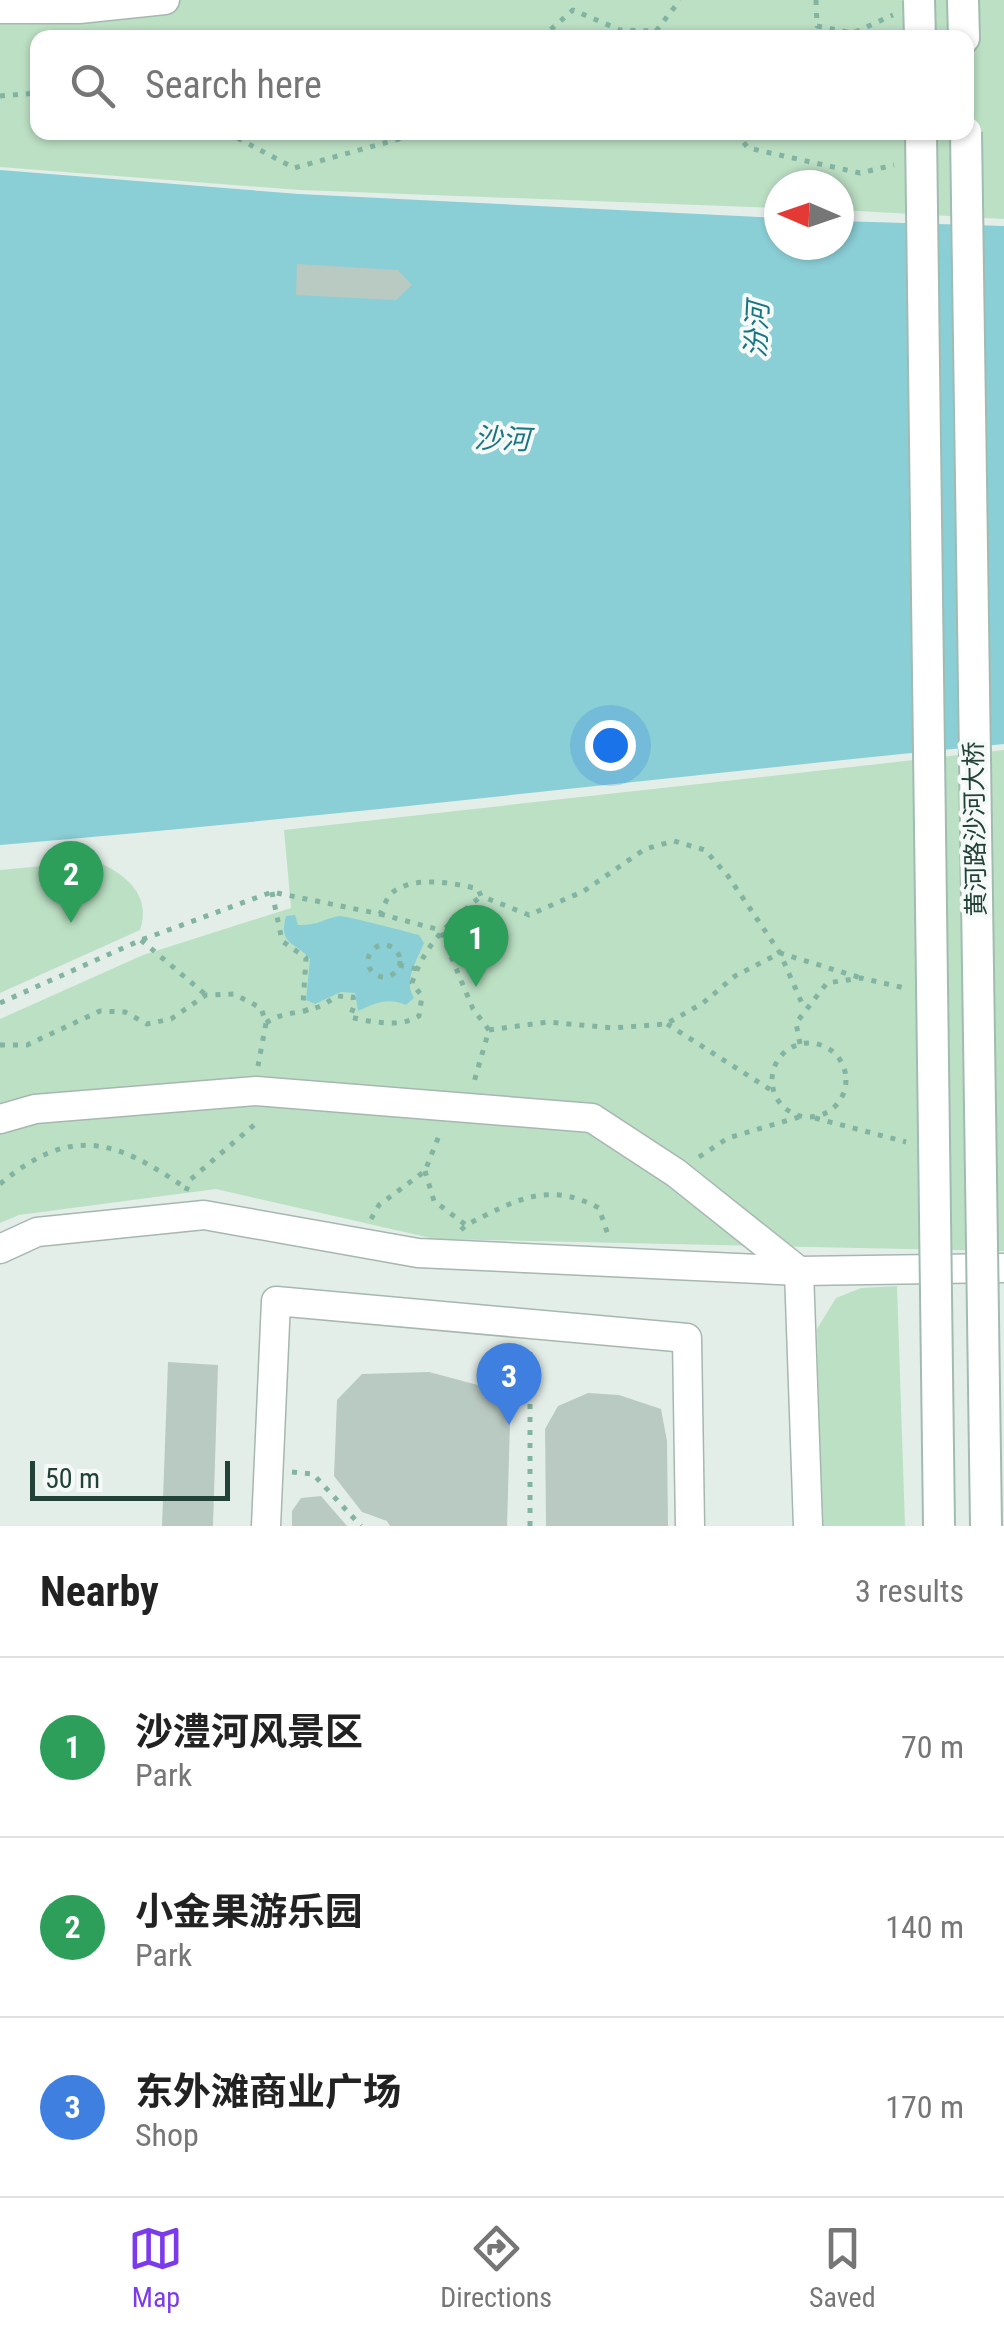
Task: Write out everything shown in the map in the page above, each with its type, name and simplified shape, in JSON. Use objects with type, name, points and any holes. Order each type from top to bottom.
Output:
[{"type":"main road","points":[[964,0],[964,30]]},
{"type":"main road","name":"黄河路沙河大桥","points":[[921,140],[939,1526]]},
{"type":"main road","name":"黄河路沙河大桥","points":[[966,140],[986,1526]]},
{"type":"street","points":[[0,9],[79,9],[166,0]]},
{"type":"street","points":[[0,1119],[35,1110],[256,1091],[592,1118],[676,1172],[799,1272],[808,1526]]},
{"type":"street","points":[[0,1248],[38,1232],[204,1215],[429,1254],[799,1272],[1004,1268]]},
{"type":"street","points":[[266,1526],[276,1301],[686,1338],[690,1526]]},
{"type":"path","points":[[549,30],[573,10],[620,30],[656,30],[680,0]]},
{"type":"path","points":[[816,0],[817,26],[838,30]]},
{"type":"path","points":[[859,30],[909,7]]},
{"type":"path","points":[[0,96],[30,94]]},
{"type":"path","points":[[241,140],[294,168],[394,140]]},
{"type":"path","points":[[742,140],[748,148],[860,173],[896,164]]},
{"type":"path","points":[[380,914],[390,894],[410,884],[457,884],[478,889],[481,896],[529,915],[584,891],[645,849],[674,841],[705,850],[728,876],[780,953],[804,1008]]},
{"type":"path","points":[[272,892],[282,941],[306,958],[303,1004],[307,1012]]},
{"type":"path","points":[[0,1003],[141,940],[272,892],[440,930]]},
{"type":"path","points":[[266,1023],[277,1016],[324,1006],[336,996],[353,997],[350,1017],[370,1022],[409,1022],[419,1016],[422,996],[412,983],[417,968],[440,930],[481,896]]},
{"type":"path","points":[[440,930],[473,1009],[489,1030]]},
{"type":"path","points":[[141,940],[206,995]]},
{"type":"path","points":[[388,945],[397,951],[399,965],[388,976],[378,975],[370,968],[368,957],[374,948],[388,945]]},
{"type":"path","points":[[489,1030],[548,1022],[613,1028],[666,1024],[703,1003],[735,976],[780,953],[906,988]]},
{"type":"path","points":[[399,965],[417,968]]},
{"type":"path","points":[[800,1044],[796,1023],[828,982],[861,978]]},
{"type":"path","points":[[0,1045],[27,1046],[100,1011],[125,1012],[148,1024],[171,1019],[206,995],[234,994],[262,1008],[266,1023],[254,1125],[190,1180],[176,1218]]},
{"type":"path","points":[[666,1024],[774,1092]]},
{"type":"path","points":[[356,1243],[378,1205],[425,1171],[458,1108],[489,1030]]},
{"type":"path","points":[[676,1172],[728,1138],[756,1127],[824,1113],[841,1097],[845,1074],[834,1053],[824,1046],[800,1044],[780,1057],[772,1080],[780,1103],[801,1116]]},
{"type":"path","points":[[812,1116],[901,1140]]},
{"type":"path","points":[[0,1184],[18,1170],[62,1148],[94,1144],[146,1161],[187,1188]]},
{"type":"path","points":[[425,1171],[434,1201],[466,1224]]},
{"type":"path","points":[[429,1254],[452,1243],[466,1224],[541,1192],[576,1196],[599,1208],[613,1247],[614,1262]]},
{"type":"path","points":[[530,1324],[530,1526]]},
{"type":"path","points":[[268,1469],[313,1474],[361,1526]]},
{"type":"green space","points":[[0,0],[1004,0],[1004,219],[854,211],[854,170],[764,170],[764,207],[300,190],[0,167]]},
{"type":"green space","points":[[1004,750],[1004,1251],[435,1239],[216,1189],[19,1215],[0,1223],[0,1019],[143,955],[291,908],[284,830]]},
{"type":"green space","points":[[95,861],[126,879],[139,896],[143,917],[140,930],[0,993],[0,870]]},
{"type":"green space","points":[[897,1286],[905,1526],[822,1526],[817,1329],[836,1298],[861,1288]]},
{"type":"water","points":[[0,170],[299,194],[764,217],[764,260],[854,260],[854,221],[1004,226],[1004,744],[0,845]]},
{"type":"water","points":[[295,915],[298,925],[339,916],[419,935],[424,943],[410,977],[414,998],[406,1005],[387,1001],[358,1011],[355,993],[341,992],[315,1004],[306,1000],[310,959],[289,942],[284,932],[286,916]]},
{"type":"building","points":[[297,264],[398,270],[412,285],[396,300],[296,295]]},
{"type":"building","points":[[168,1362],[218,1365],[213,1526],[162,1526]]},
{"type":"building","points":[[429,1372],[493,1389],[510,1423],[507,1526],[390,1526],[387,1521],[362,1512],[334,1476],[337,1400],[362,1374]]},
{"type":"building","points":[[588,1393],[619,1395],[661,1409],[667,1441],[668,1526],[546,1526],[545,1429],[558,1406]]},
{"type":"building","points":[[321,1496],[347,1526],[292,1526],[292,1511],[301,1498]]},
{"type":"place","name":"小金果游乐园","points":[[71,923]]},
{"type":"place","name":"沙澧河风景区","points":[[476,987]]},
{"type":"place","name":"东外滩商业广场","points":[[509,1425]]},
{"type":"water label","name":"汾河","points":[[757,330]]},
{"type":"water label","name":"沙河","points":[[502,439]]}]
